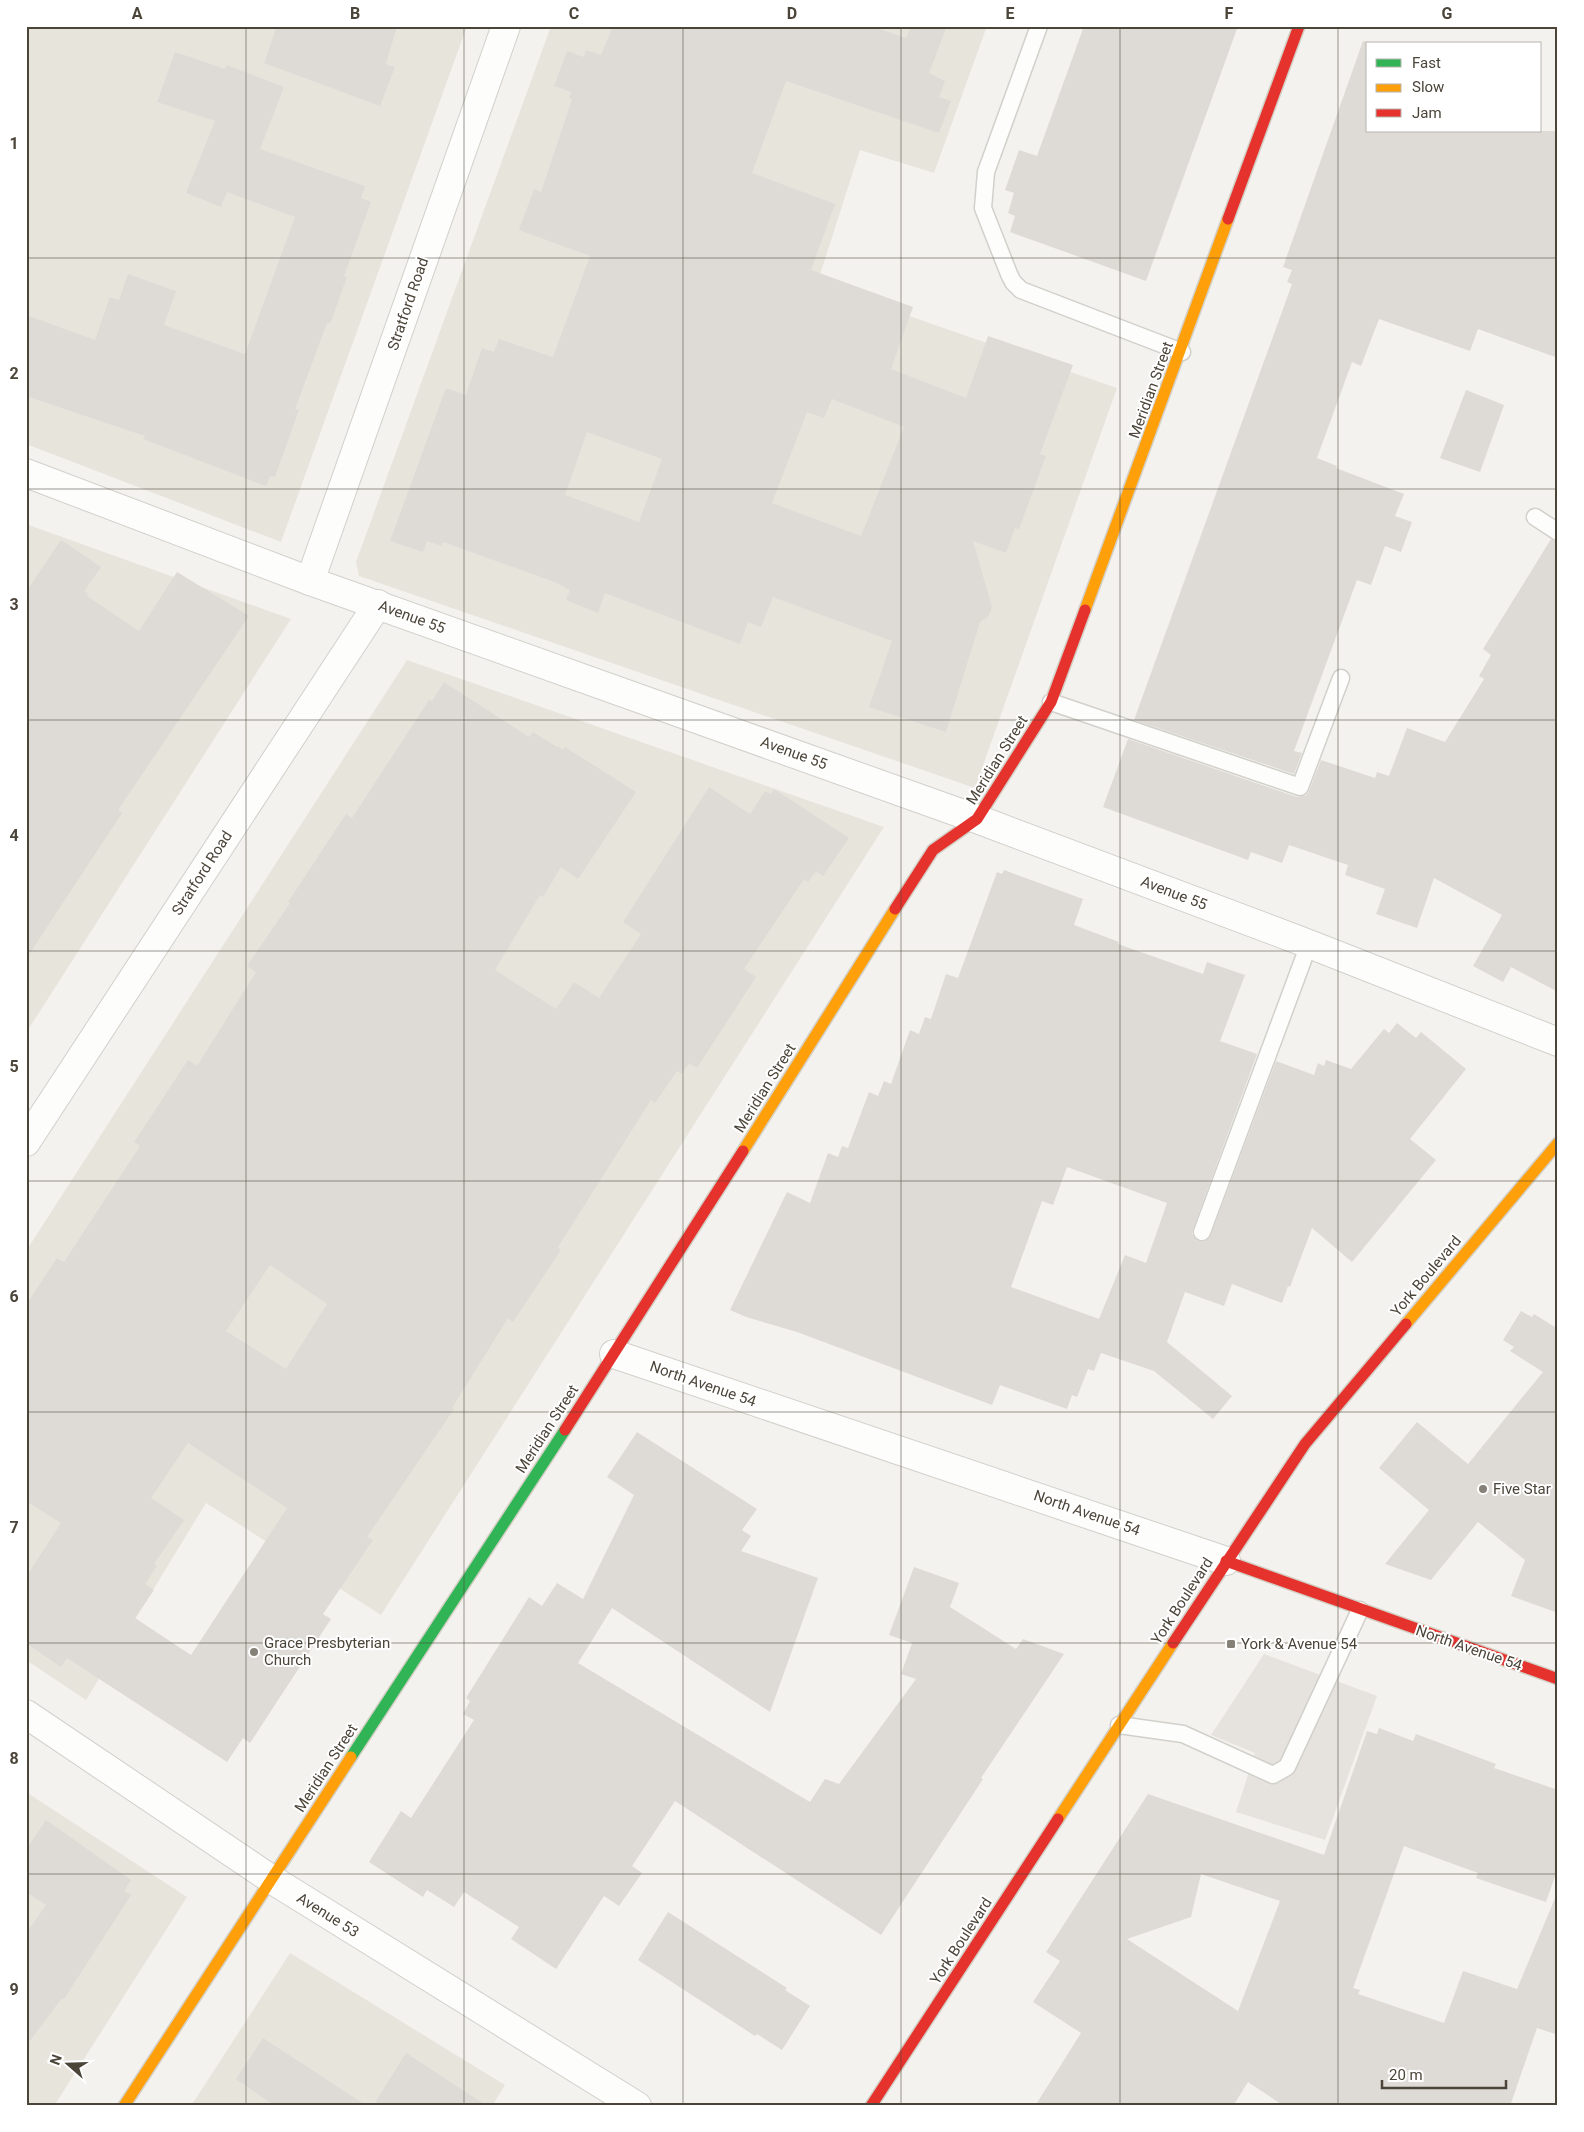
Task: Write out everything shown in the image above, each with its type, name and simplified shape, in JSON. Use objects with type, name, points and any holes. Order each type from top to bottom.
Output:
[{"type":"street","name":"Stratford Road","points":[[310,581],[506,26]]},
{"type":"street","name":"Meridian Street","points":[[124,2106],[614,1354],[933,850],[977,819],[1051,702],[1182,352],[1299,26]]},
{"type":"street","name":"Avenue 55","points":[[26,473],[310,581],[977,819],[1308,944],[1558,1042]]},
{"type":"street","name":"Stratford Road","points":[[26,1142],[378,604]]},
{"type":"street","name":"York Boulevard","points":[[871,2106],[1226,1561],[1305,1444],[1558,1143]]},
{"type":"street","name":"North Avenue 54","points":[[614,1354],[1226,1561],[1558,1679]]},
{"type":"street","name":"Avenue 53","points":[[26,1714],[271,1880],[637,2106]]},
{"type":"lane","points":[[1040,26],[986,172],[983,188],[983,208],[1009,274],[1013,282],[1021,290],[1182,352]]},
{"type":"lane","points":[[1535,517],[1558,532]]},
{"type":"lane","points":[[1051,702],[1300,787],[1341,678]]},
{"type":"lane","points":[[1202,1232],[1308,944]]},
{"type":"lane","points":[[1119,1725],[1183,1734],[1273,1775],[1287,1767],[1360,1610]]},
{"type":"shaded area","points":[[26,26],[467,26],[281,542],[26,444]]},
{"type":"shaded area","points":[[551,26],[987,26],[934,173],[860,150],[817,284],[1117,388],[975,788],[359,576],[356,562]]},
{"type":"shaded area","points":[[26,524],[291,619],[26,1033]]},
{"type":"shaded area","points":[[407,660],[884,827],[381,1615],[206,1503],[86,1700],[26,1660],[26,1251]]},
{"type":"shaded area","points":[[1264,1654],[1377,1696],[1325,1840],[1236,1812],[1255,1753],[1211,1735]]},
{"type":"shaded area","points":[[26,1792],[187,1897],[54,2106],[26,2106]]},
{"type":"shaded area","points":[[290,1953],[505,2085],[492,2106],[191,2106]]},
{"type":"building","points":[[277,26],[397,26],[386,64],[395,67],[380,106],[264,63]]},
{"type":"building","points":[[613,26],[871,26],[906,38],[911,26],[947,26],[929,73],[945,81],[939,97],[951,101],[939,133],[786,81],[752,173],[835,204],[811,270],[913,307],[891,369],[966,398],[988,336],[1073,365],[1040,454],[1046,456],[1019,529],[1015,528],[1006,553],[973,541],[992,607],[988,617],[980,622],[946,732],[869,707],[892,641],[773,597],[761,627],[748,622],[740,644],[605,593],[598,613],[566,600],[570,590],[552,581],[443,542],[441,546],[427,541],[423,552],[390,541],[446,388],[466,395],[482,348],[494,352],[499,339],[553,357],[590,256],[519,230],[534,189],[541,192],[572,99],[569,98],[571,92],[554,86],[567,51],[584,57],[586,50],[601,55]],"holes":[[[832,399],[904,427],[861,536],[772,503],[807,412],[824,418]],[[587,432],[662,459],[639,522],[565,495]]]},
{"type":"building","points":[[1084,26],[1238,26],[1146,281],[1010,232],[1015,216],[1008,213],[1014,193],[1005,190],[1019,150],[1037,156]]},
{"type":"building","points":[[1363,41],[1368,42],[1366,42],[1366,132],[1558,131],[1558,358],[1478,329],[1470,351],[1379,319],[1361,366],[1352,362],[1317,458],[1337,466],[1336,468],[1404,494],[1395,516],[1412,522],[1401,552],[1385,546],[1371,585],[1357,580],[1294,751],[1302,753],[1294,774],[1134,720],[1292,284],[1287,282],[1292,270],[1283,267]]},
{"type":"building","points":[[175,52],[225,69],[227,65],[284,87],[260,149],[365,186],[361,198],[371,202],[344,276],[347,277],[330,324],[327,323],[295,409],[299,410],[275,477],[270,476],[266,486],[143,439],[145,436],[26,396],[26,315],[95,340],[110,297],[119,300],[128,274],[176,291],[164,325],[245,354],[295,217],[227,192],[221,207],[186,193],[215,121],[157,102]]},
{"type":"building","points":[[1466,390],[1504,405],[1480,472],[1440,458]]},
{"type":"building","points":[[1551,539],[1558,542],[1558,992],[1511,967],[1503,982],[1473,966],[1502,915],[1434,878],[1417,928],[1376,914],[1385,889],[1345,875],[1348,865],[1289,845],[1282,863],[1251,852],[1248,860],[1103,807],[1128,739],[1297,797],[1306,795],[1309,791],[1321,760],[1375,778],[1377,772],[1389,776],[1407,728],[1445,742],[1484,679],[1479,676],[1491,655],[1483,649]]},
{"type":"building","points":[[61,540],[101,567],[84,591],[89,594],[87,596],[139,631],[177,572],[249,616],[118,810],[122,813],[26,959],[26,592]]},
{"type":"building","points":[[444,682],[529,737],[533,732],[563,750],[565,747],[636,792],[578,879],[561,867],[543,897],[540,895],[495,970],[556,1009],[574,982],[599,998],[641,934],[623,922],[709,787],[750,814],[765,791],[771,794],[774,789],[849,838],[823,876],[816,871],[808,882],[804,879],[744,969],[756,977],[697,1068],[689,1063],[682,1074],[677,1071],[655,1103],[651,1100],[558,1247],[561,1250],[513,1322],[508,1318],[452,1408],[454,1409],[367,1537],[373,1540],[323,1614],[331,1619],[250,1743],[243,1738],[227,1762],[67,1658],[61,1667],[26,1643],[26,1577],[61,1523],[26,1501],[26,1305],[57,1258],[64,1262],[140,1146],[134,1142],[188,1060],[197,1066],[256,972],[247,966],[290,903],[288,902],[346,814],[352,818],[429,700],[432,701]],"holes":[[[270,1265],[327,1304],[286,1369],[226,1331]],[[188,1443],[287,1508],[191,1655],[135,1618],[154,1590],[145,1584],[157,1566],[154,1564],[184,1520],[151,1498]]]},
{"type":"building","points":[[1004,870],[1083,899],[1074,925],[1119,942],[1118,944],[1203,974],[1207,962],[1245,975],[1220,1041],[1257,1054],[1193,1229],[1192,1234],[1198,1241],[1204,1242],[1211,1235],[1276,1061],[1314,1075],[1318,1063],[1324,1066],[1326,1060],[1351,1069],[1384,1029],[1389,1033],[1397,1023],[1416,1038],[1421,1032],[1466,1069],[1410,1139],[1436,1160],[1352,1262],[1312,1228],[1282,1303],[1232,1284],[1224,1306],[1185,1292],[1167,1342],[1232,1396],[1213,1419],[1154,1371],[1101,1353],[1094,1371],[1088,1369],[1077,1397],[1072,1395],[1067,1409],[1000,1385],[992,1405],[797,1332],[746,1317],[730,1310],[787,1192],[810,1203],[828,1153],[838,1157],[842,1146],[848,1148],[869,1092],[878,1096],[884,1081],[891,1084],[910,1030],[919,1034],[925,1017],[931,1019],[946,974],[958,978],[997,872],[1002,874]],"holes":[[[1067,1167],[1167,1203],[1146,1263],[1125,1255],[1099,1319],[1011,1287],[1042,1201],[1053,1205]]]},
{"type":"building","points":[[1521,1311],[1532,1317],[1534,1314],[1558,1329],[1558,1613],[1511,1596],[1525,1560],[1478,1522],[1431,1580],[1385,1564],[1429,1510],[1379,1468],[1417,1422],[1468,1464],[1543,1372],[1510,1351],[1514,1347],[1503,1340]]},
{"type":"building","points":[[637,1432],[757,1509],[742,1530],[751,1536],[741,1551],[818,1578],[770,1712],[612,1608],[578,1663],[810,1802],[825,1779],[839,1784],[916,1679],[901,1674],[912,1643],[889,1635],[914,1567],[959,1583],[950,1607],[1016,1649],[1023,1639],[1064,1654],[981,1778],[983,1779],[881,1935],[675,1801],[632,1866],[642,1873],[619,1906],[604,1896],[556,1969],[511,1939],[519,1927],[464,1892],[454,1907],[427,1890],[423,1897],[369,1862],[401,1811],[411,1818],[474,1720],[463,1714],[470,1701],[466,1698],[529,1597],[542,1606],[557,1583],[583,1599],[634,1495],[607,1477]]},
{"type":"building","points":[[1379,1728],[1413,1741],[1416,1734],[1496,1764],[1494,1768],[1558,1790],[1558,1868],[1546,1902],[1476,1878],[1478,1873],[1404,1846],[1353,1988],[1360,1990],[1358,1994],[1444,2023],[1463,1971],[1517,1989],[1558,1891],[1558,2035],[1537,2028],[1510,2106],[1284,2106],[1248,2082],[1233,2106],[1035,2106],[1081,2033],[1033,2002],[1060,1961],[1046,1952],[1148,1794],[1324,1855],[1367,1731],[1377,1734]],"holes":[[[1201,1874],[1280,1901],[1238,2011],[1127,1939],[1191,1917]]]},
{"type":"building","points":[[46,1820],[131,1880],[124,1891],[131,1895],[64,1999],[62,1998],[26,2046],[26,1934],[46,1905],[26,1892],[26,1850]]},
{"type":"building","points":[[668,1912],[787,1988],[785,1990],[810,2006],[782,2050],[757,2034],[755,2036],[638,1960]]},
{"type":"building","points":[[263,2038],[367,2106],[275,2106],[236,2079]]},
{"type":"building","points":[[406,2053],[487,2106],[373,2106]]},
{"type":"traffic: fast","points":[[351,1757],[565,1430]]},
{"type":"traffic: slow","points":[[1085,610],[1228,219]]},
{"type":"traffic: slow","points":[[743,1151],[895,909]]},
{"type":"traffic: slow","points":[[1406,1324],[1558,1143]]},
{"type":"traffic: slow","points":[[1058,1819],[1173,1643]]},
{"type":"traffic: slow","points":[[124,2106],[351,1757]]},
{"type":"traffic: jam","points":[[1228,219],[1299,26]]},
{"type":"traffic: jam","points":[[895,909],[933,850],[977,819],[1051,702],[1085,610]]},
{"type":"traffic: jam","points":[[565,1430],[743,1151]]},
{"type":"traffic: jam","points":[[1173,1643],[1305,1444],[1406,1324]]},
{"type":"traffic: jam","points":[[1226,1561],[1558,1679]]},
{"type":"traffic: jam","points":[[871,2106],[1058,1819]]},
{"type":"place","name":"Five Star","points":[[1483,1489]]},
{"type":"place","name":"York & Avenue 54","points":[[1231,1644]]},
{"type":"place","name":"Grace Presbyterian Church","points":[[254,1652]]}]
